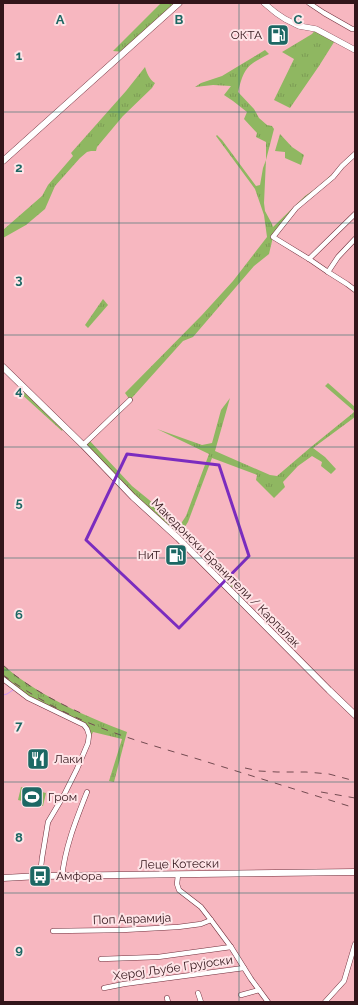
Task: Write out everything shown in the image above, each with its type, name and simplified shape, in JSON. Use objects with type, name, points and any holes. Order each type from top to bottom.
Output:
[{"type":"main road","points":[[3,161],[179,3]]},
{"type":"main road","name":"Македонски Бранители / Карпалак","points":[[3,367],[84,445],[133,497],[178,538],[355,715]]},
{"type":"main road","name":"Леце Котески","points":[[3,878],[40,876],[62,877],[355,872]]},
{"type":"street","points":[[264,3],[285,19],[299,26],[316,29],[355,50]]},
{"type":"street","points":[[310,3],[324,13],[352,29],[355,29]]},
{"type":"street","points":[[355,154],[333,177],[296,208],[273,237],[355,290]]},
{"type":"street","points":[[309,259],[355,214]]},
{"type":"street","points":[[328,272],[338,257],[355,239]]},
{"type":"street","points":[[84,445],[130,400]]},
{"type":"street","points":[[3,679],[28,698],[84,725],[89,735],[88,743],[77,769],[48,822],[40,876]]},
{"type":"street","points":[[62,877],[63,862],[68,843],[87,792]]},
{"type":"street","points":[[178,875],[179,890],[185,893],[211,920],[268,1002]]},
{"type":"street","name":"Поп Аврамија","points":[[53,931],[122,930],[178,927],[201,924],[211,920]]},
{"type":"street","points":[[325,1002],[344,981],[355,944]]},
{"type":"street","name":"Херој Љубе Грујоски","points":[[100,959],[158,957],[231,947]]},
{"type":"street","name":"Херој Љубе Грујоски","points":[[104,988],[244,968]]},
{"type":"street","points":[[241,995],[259,990]]},
{"type":"street","points":[[198,992],[201,1002]]},
{"type":"highlighted area","points":[[127,454],[219,465],[249,556],[179,628],[86,540]]},
{"type":"green space","points":[[161,3],[179,3],[124,52],[113,51]]},
{"type":"green space","points":[[316,29],[336,39],[290,108],[274,100],[294,59],[282,52],[312,34]]},
{"type":"green space","points":[[265,50],[269,54],[256,61],[248,68],[242,77],[238,92],[254,109],[259,118],[267,125],[272,126],[274,129],[266,160],[266,142],[256,137],[257,133],[244,119],[247,112],[224,95],[231,86],[213,85],[195,87],[201,83],[222,76]]},
{"type":"green space","points":[[145,67],[147,74],[155,83],[152,88],[123,116],[97,147],[96,151],[87,152],[55,186],[45,209],[26,225],[3,238],[3,230],[42,196],[48,185],[73,156],[71,153],[126,91]]},
{"type":"green space","points":[[280,134],[292,147],[304,155],[301,165],[285,158],[285,152],[275,151]]},
{"type":"green space","points":[[217,135],[222,140],[256,186],[260,185],[266,160],[264,203],[265,211],[273,227],[305,196],[331,175],[333,177],[296,208],[273,237],[269,254],[254,266],[193,337],[183,341],[130,400],[125,393],[202,315],[233,281],[267,237],[264,215],[255,189],[216,136]]},
{"type":"green space","points":[[103,299],[108,305],[88,328],[85,325]]},
{"type":"green space","points":[[328,383],[355,407],[355,417],[313,448],[325,457],[336,469],[331,474],[321,466],[322,462],[312,456],[298,466],[283,482],[285,487],[274,498],[256,480],[257,475],[212,458],[188,522],[181,533],[172,532],[83,445],[89,440],[132,486],[180,525],[186,516],[209,454],[157,429],[202,445],[212,443],[221,410],[230,398],[215,451],[270,475],[277,476],[353,413],[354,411],[325,386]]},
{"type":"green space","points":[[22,386],[64,427],[62,431],[18,391]]},
{"type":"green space","points":[[216,564],[238,581],[230,590],[215,566]]},
{"type":"green space","points":[[3,665],[25,682],[63,705],[127,732],[114,782],[109,781],[122,739],[93,732],[88,743],[87,729],[28,698],[3,679]]},
{"type":"green space","name":"Гром","points":[[21,787],[46,793],[43,806],[18,800]]},
{"type":"waterway","points":[[3,695],[13,690]]},
{"type":"railway","points":[[3,665],[41,692],[83,714]]},
{"type":"railway","points":[[3,675],[58,709],[107,730],[147,744],[355,808]]},
{"type":"railway","points":[[245,768],[259,771],[329,774],[355,781]]},
{"type":"railway","points":[[321,792],[355,798]]},
{"type":"place","name":"ОКТА","points":[[278,35]]},
{"type":"place","name":"НиТ","points":[[176,555]]},
{"type":"place","name":"Лаки","points":[[38,759]]},
{"type":"place","name":"Гром","points":[[32,797]]},
{"type":"place","name":"Амфора","points":[[40,876]]}]
